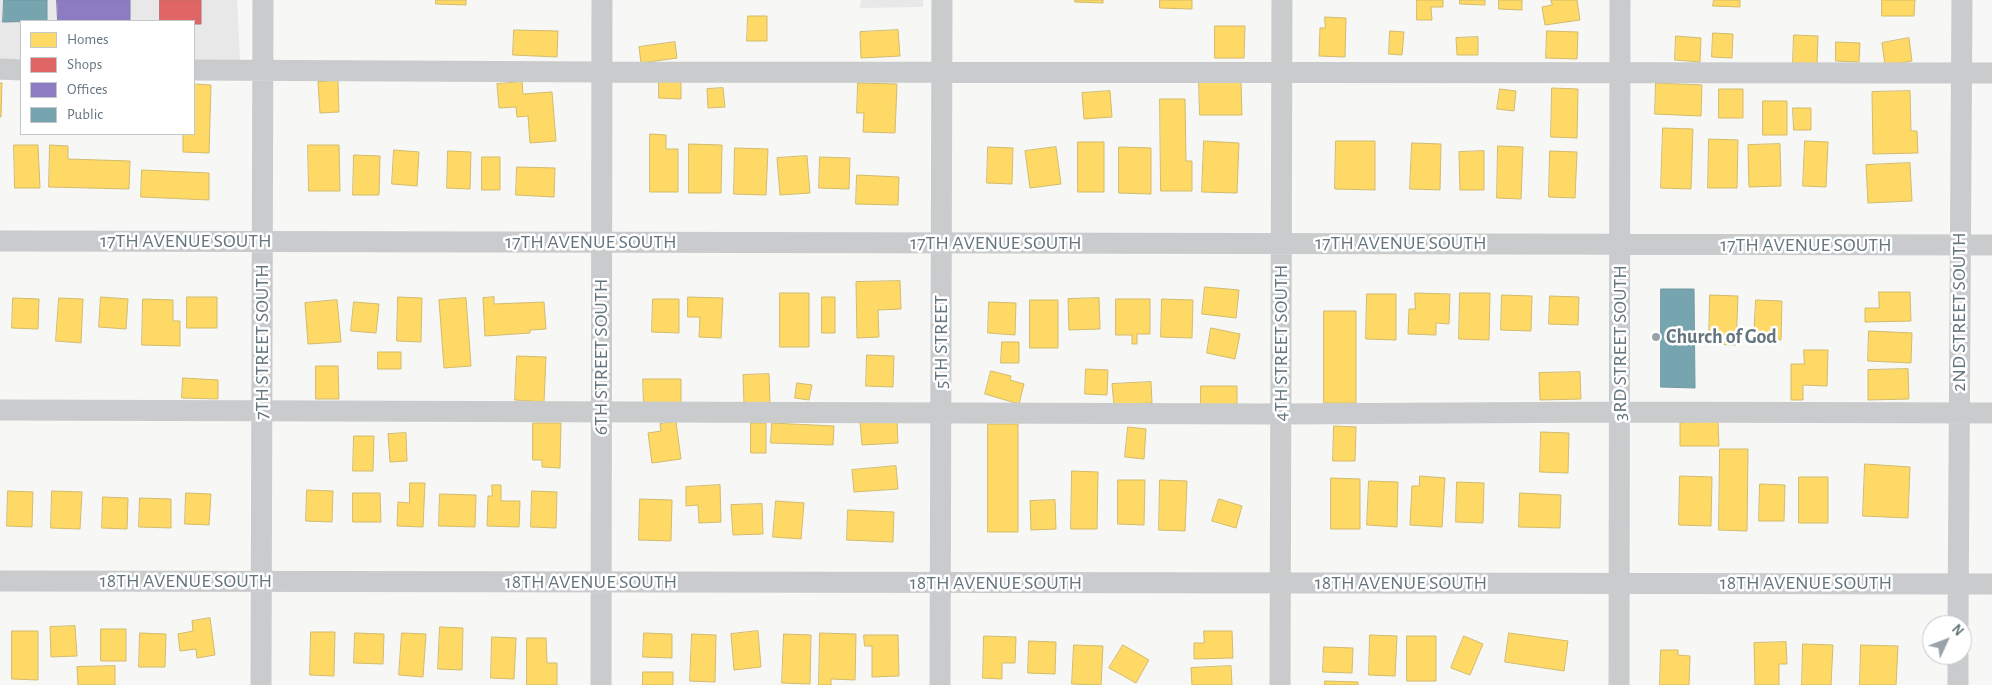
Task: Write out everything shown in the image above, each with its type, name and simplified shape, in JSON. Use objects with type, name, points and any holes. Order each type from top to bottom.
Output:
[{"type":"street","name":"7TH STREET SOUTH","points":[[261,685],[263,0]]},
{"type":"street","name":"6TH STREET SOUTH","points":[[601,685],[602,0]]},
{"type":"street","name":"5TH STREET","points":[[940,685],[942,0]]},
{"type":"street","name":"4TH STREET SOUTH","points":[[1280,685],[1282,0]]},
{"type":"street","name":"3RD STREET SOUTH","points":[[1619,685],[1620,0]]},
{"type":"street","name":"2ND STREET SOUTH","points":[[1958,615],[1962,0]]},
{"type":"street","points":[[0,69],[20,70]]},
{"type":"street","points":[[195,70],[1992,73]]},
{"type":"street","name":"17TH AVENUE SOUTH","points":[[0,241],[1282,242],[1992,245]]},
{"type":"street","points":[[0,410],[1281,414],[1992,412]]},
{"type":"street","name":"18TH AVENUE SOUTH","points":[[0,581],[1992,584]]},
{"type":"street","points":[[1958,665],[1958,685]]},
{"type":"shaded area","points":[[0,0],[237,0],[241,79],[195,79],[195,20],[20,20],[20,80],[0,80]]},
{"type":"shaded area","points":[[861,0],[923,0],[923,7],[860,8]]},
{"type":"building: Homes","points":[[436,0],[466,0],[466,5],[436,4]]},
{"type":"building: Homes","points":[[1075,0],[1103,0],[1103,3],[1075,2]]},
{"type":"building: Homes","points":[[1160,0],[1192,0],[1192,9],[1160,8]]},
{"type":"building: Homes","points":[[1417,0],[1443,0],[1443,7],[1431,7],[1432,20],[1417,20]]},
{"type":"building: Homes","points":[[1460,0],[1485,0],[1485,5],[1460,4]]},
{"type":"building: Homes","points":[[1499,0],[1522,0],[1522,10],[1499,9]]},
{"type":"building: Homes","points":[[1551,0],[1577,0],[1580,20],[1545,25],[1542,7],[1552,5]]},
{"type":"building: Homes","points":[[1714,0],[1740,0],[1740,7],[1713,6]]},
{"type":"building: Homes","points":[[1882,0],[1915,0],[1914,16],[1882,16]]},
{"type":"building: Homes","points":[[748,16],[767,16],[767,41],[747,41]]},
{"type":"building: Homes","points":[[1325,17],[1346,18],[1345,57],[1319,56],[1320,28],[1325,28]]},
{"type":"building: Homes","points":[[1215,26],[1245,26],[1244,58],[1215,58]]},
{"type":"building: Homes","points":[[514,30],[558,31],[557,57],[513,55]]},
{"type":"building: Homes","points":[[898,30],[900,56],[861,58],[860,32]]},
{"type":"building: Homes","points":[[1390,31],[1404,32],[1402,55],[1389,54]]},
{"type":"building: Homes","points":[[1547,31],[1578,32],[1577,59],[1546,58]]},
{"type":"building: Homes","points":[[1713,33],[1733,34],[1732,58],[1712,57]]},
{"type":"building: Homes","points":[[1794,35],[1818,36],[1817,64],[1793,63]]},
{"type":"building: Homes","points":[[1676,36],[1701,38],[1700,62],[1675,60]]},
{"type":"building: Homes","points":[[1478,37],[1478,55],[1457,55],[1456,38]]},
{"type":"building: Homes","points":[[1909,38],[1912,61],[1885,65],[1882,43]]},
{"type":"building: Homes","points":[[675,42],[677,58],[641,63],[639,47]]},
{"type":"building: Homes","points":[[1836,42],[1860,43],[1859,62],[1836,61]]},
{"type":"building: Homes","points":[[659,80],[681,81],[681,99],[659,98]]},
{"type":"building: Homes","points":[[338,81],[339,112],[320,113],[318,82]]},
{"type":"building: Homes","points":[[522,82],[523,94],[552,92],[556,141],[530,143],[528,116],[517,117],[516,107],[499,108],[497,84]]},
{"type":"building: Homes","points":[[1199,82],[1241,82],[1242,115],[1200,115]]},
{"type":"building: Homes","points":[[0,83],[2,83],[1,117],[0,117]]},
{"type":"building: Homes","points":[[858,83],[897,84],[895,133],[863,132],[864,113],[857,113]]},
{"type":"building: Homes","points":[[1656,83],[1702,85],[1701,116],[1655,114]]},
{"type":"building: Homes","points":[[195,84],[211,85],[209,153],[183,152],[183,135],[195,135]]},
{"type":"building: Homes","points":[[723,88],[725,107],[708,108],[707,89]]},
{"type":"building: Homes","points":[[1552,88],[1578,89],[1577,138],[1551,137]]},
{"type":"building: Homes","points":[[1500,89],[1516,91],[1514,111],[1497,109]]},
{"type":"building: Homes","points":[[1719,89],[1743,89],[1743,118],[1719,118]]},
{"type":"building: Homes","points":[[1110,91],[1112,117],[1084,119],[1082,93]]},
{"type":"building: Homes","points":[[1910,91],[1911,131],[1917,131],[1918,153],[1873,154],[1872,92]]},
{"type":"building: Homes","points":[[1160,99],[1185,99],[1186,161],[1192,161],[1192,191],[1161,191]]},
{"type":"building: Homes","points":[[1763,101],[1787,101],[1787,135],[1763,135]]},
{"type":"building: Homes","points":[[1793,108],[1811,108],[1811,130],[1794,130]]},
{"type":"building: Homes","points":[[1663,128],[1693,129],[1691,189],[1661,188]]},
{"type":"building: Homes","points":[[650,134],[666,135],[666,149],[678,149],[678,192],[650,192]]},
{"type":"building: Homes","points":[[1709,139],[1738,140],[1737,188],[1708,188]]},
{"type":"building: Homes","points":[[1204,141],[1239,143],[1237,193],[1202,192]]},
{"type":"building: Homes","points":[[1336,141],[1375,141],[1375,190],[1335,189]]},
{"type":"building: Homes","points":[[1805,141],[1828,142],[1826,187],[1803,186]]},
{"type":"building: Homes","points":[[1078,142],[1104,142],[1104,192],[1078,192]]},
{"type":"building: Homes","points":[[1412,143],[1441,144],[1440,190],[1410,189]]},
{"type":"building: Homes","points":[[689,144],[722,145],[721,193],[689,193]]},
{"type":"building: Homes","points":[[1780,144],[1781,186],[1749,187],[1748,145]]},
{"type":"building: Homes","points":[[14,145],[38,145],[40,188],[15,188]]},
{"type":"building: Homes","points":[[50,145],[68,146],[68,159],[130,161],[129,189],[49,187]]},
{"type":"building: Homes","points":[[308,145],[339,145],[340,191],[309,191]]},
{"type":"building: Homes","points":[[1498,146],[1523,147],[1521,199],[1497,198]]},
{"type":"building: Homes","points":[[988,147],[1013,148],[1012,184],[987,183]]},
{"type":"building: Homes","points":[[1056,147],[1061,184],[1030,188],[1025,151]]},
{"type":"building: Homes","points":[[1119,147],[1151,148],[1151,194],[1119,193]]},
{"type":"building: Homes","points":[[735,148],[768,149],[766,195],[734,194]]},
{"type":"building: Homes","points":[[394,150],[419,152],[417,186],[392,184]]},
{"type":"building: Homes","points":[[448,151],[471,152],[470,189],[447,188]]},
{"type":"building: Homes","points":[[1484,151],[1484,190],[1460,190],[1459,152]]},
{"type":"building: Homes","points":[[1550,151],[1577,152],[1575,198],[1549,197]]},
{"type":"building: Homes","points":[[354,155],[380,156],[379,195],[353,195]]},
{"type":"building: Homes","points":[[807,156],[810,193],[780,195],[777,158]]},
{"type":"building: Homes","points":[[482,157],[500,157],[500,190],[482,190]]},
{"type":"building: Homes","points":[[820,157],[850,158],[849,189],[819,188]]},
{"type":"building: Homes","points":[[1910,163],[1912,201],[1868,203],[1866,165]]},
{"type":"building: Homes","points":[[517,167],[555,168],[554,197],[516,195]]},
{"type":"building: Homes","points":[[142,170],[209,173],[209,200],[141,197]]},
{"type":"building: Homes","points":[[857,175],[899,177],[898,205],[856,204]]},
{"type":"building: Homes","points":[[900,281],[901,309],[878,310],[879,337],[857,338],[856,282]]},
{"type":"building: Homes","points":[[1205,287],[1239,290],[1236,318],[1202,314]]},
{"type":"building: Homes","points":[[1879,292],[1910,292],[1911,321],[1865,322],[1865,308],[1879,308]]},
{"type":"building: Homes","points":[[780,293],[809,293],[809,347],[780,347]]},
{"type":"building: Homes","points":[[1415,293],[1450,294],[1449,324],[1436,323],[1436,335],[1408,334],[1409,309],[1415,309]]},
{"type":"building: Homes","points":[[1460,293],[1490,293],[1489,340],[1459,339]]},
{"type":"building: Homes","points":[[1367,294],[1396,294],[1396,340],[1366,339]]},
{"type":"building: Homes","points":[[1502,295],[1532,296],[1531,331],[1501,330]]},
{"type":"building: Homes","points":[[1710,295],[1738,296],[1736,345],[1709,344]]},
{"type":"building: Homes","points":[[1550,296],[1579,297],[1578,325],[1549,324]]},
{"type":"building: Homes","points":[[101,297],[128,299],[126,329],[99,327]]},
{"type":"building: Homes","points":[[187,297],[217,297],[217,328],[187,328]]},
{"type":"building: Homes","points":[[398,297],[422,298],[421,342],[397,341]]},
{"type":"building: Homes","points":[[494,297],[494,304],[544,302],[546,329],[530,330],[530,333],[485,336],[483,298]]},
{"type":"building: Homes","points":[[688,297],[723,298],[721,338],[699,337],[700,317],[688,317]]},
{"type":"building: Homes","points":[[822,297],[835,297],[835,333],[822,333]]},
{"type":"building: Homes","points":[[13,298],[39,299],[38,329],[12,328]]},
{"type":"building: Homes","points":[[59,298],[83,299],[81,343],[56,341]]},
{"type":"building: Homes","points":[[466,298],[471,366],[444,368],[439,300]]},
{"type":"building: Homes","points":[[1099,298],[1100,329],[1069,330],[1068,299]]},
{"type":"building: Homes","points":[[143,299],[173,300],[173,321],[180,321],[180,346],[142,345]]},
{"type":"building: Homes","points":[[653,299],[679,299],[679,333],[652,332]]},
{"type":"building: Homes","points":[[1116,299],[1150,299],[1150,334],[1137,334],[1137,344],[1132,344],[1132,335],[1116,335]]},
{"type":"building: Homes","points":[[1162,299],[1193,300],[1192,338],[1161,337]]},
{"type":"building: Homes","points":[[337,300],[341,342],[308,344],[305,303]]},
{"type":"building: Homes","points":[[1030,300],[1058,300],[1058,348],[1030,348]]},
{"type":"building: Homes","points":[[1756,300],[1782,301],[1781,340],[1754,339]]},
{"type":"building: Homes","points":[[354,302],[379,304],[376,333],[351,331]]},
{"type":"building: Homes","points":[[989,302],[1016,303],[1015,335],[988,333]]},
{"type":"building: Homes","points":[[1324,311],[1356,311],[1356,403],[1324,403]]},
{"type":"building: Homes","points":[[1211,328],[1240,334],[1235,359],[1207,353]]},
{"type":"building: Homes","points":[[1869,331],[1912,333],[1911,363],[1868,361]]},
{"type":"building: Homes","points":[[1002,342],[1019,342],[1019,363],[1001,363]]},
{"type":"building: Homes","points":[[1804,350],[1828,350],[1827,386],[1803,385],[1803,400],[1791,400],[1791,364],[1804,364]]},
{"type":"building: Homes","points":[[378,352],[401,352],[401,369],[378,369]]},
{"type":"building: Homes","points":[[867,355],[894,356],[893,387],[866,386]]},
{"type":"building: Homes","points":[[517,356],[546,357],[544,402],[515,400]]},
{"type":"building: Homes","points":[[316,366],[338,366],[339,399],[316,399]]},
{"type":"building: Homes","points":[[1086,369],[1108,370],[1107,395],[1085,394]]},
{"type":"building: Homes","points":[[1908,369],[1909,399],[1868,400],[1868,370]]},
{"type":"building: Homes","points":[[991,371],[1011,376],[1010,380],[1024,384],[1019,404],[985,394]]},
{"type":"building: Homes","points":[[1580,372],[1581,399],[1540,400],[1539,373]]},
{"type":"building: Homes","points":[[769,374],[770,403],[744,404],[743,375]]},
{"type":"building: Homes","points":[[183,378],[218,380],[218,399],[182,398]]},
{"type":"building: Homes","points":[[643,379],[681,379],[681,403],[644,403]]},
{"type":"building: Homes","points":[[1151,382],[1152,403],[1114,405],[1112,384]]},
{"type":"building: Homes","points":[[797,383],[812,385],[809,400],[795,398]]},
{"type":"building: Homes","points":[[1201,386],[1237,386],[1237,407],[1201,407]]},
{"type":"building: Homes","points":[[897,421],[898,443],[862,445],[860,422]]},
{"type":"building: Homes","points":[[676,422],[681,459],[652,463],[648,433],[661,431],[660,424]]},
{"type":"building: Homes","points":[[1718,422],[1719,446],[1680,446],[1680,423]]},
{"type":"building: Homes","points":[[533,423],[561,423],[560,468],[542,467],[542,460],[533,460]]},
{"type":"building: Homes","points":[[751,423],[766,423],[766,453],[751,453]]},
{"type":"building: Homes","points":[[772,423],[834,426],[833,445],[771,443]]},
{"type":"building: Homes","points":[[988,424],[1018,424],[1018,532],[988,532]]},
{"type":"building: Homes","points":[[1334,426],[1356,427],[1355,461],[1333,461]]},
{"type":"building: Homes","points":[[1128,427],[1146,429],[1144,459],[1125,457]]},
{"type":"building: Homes","points":[[1541,432],[1569,433],[1568,473],[1540,472]]},
{"type":"building: Homes","points":[[406,433],[407,461],[390,462],[388,434]]},
{"type":"building: Homes","points":[[354,436],[374,436],[373,471],[353,471]]},
{"type":"building: Homes","points":[[1720,449],[1748,449],[1747,531],[1719,530]]},
{"type":"building: Homes","points":[[1865,464],[1910,467],[1908,518],[1863,516]]},
{"type":"building: Homes","points":[[896,466],[898,489],[854,492],[852,470]]},
{"type":"building: Homes","points":[[1072,471],[1098,472],[1097,529],[1071,529]]},
{"type":"building: Homes","points":[[1420,476],[1445,478],[1442,527],[1410,525],[1412,486],[1419,486]]},
{"type":"building: Homes","points":[[1680,476],[1712,477],[1711,526],[1679,525]]},
{"type":"building: Homes","points":[[1799,477],[1828,477],[1828,523],[1799,523]]},
{"type":"building: Homes","points":[[1331,478],[1360,479],[1360,529],[1331,529]]},
{"type":"building: Homes","points":[[1118,480],[1145,480],[1144,525],[1118,524]]},
{"type":"building: Homes","points":[[1160,480],[1187,481],[1185,531],[1159,530]]},
{"type":"building: Homes","points":[[1369,481],[1398,482],[1397,527],[1367,525]]},
{"type":"building: Homes","points":[[1457,482],[1484,483],[1483,523],[1456,522]]},
{"type":"building: Homes","points":[[410,483],[425,483],[423,527],[397,526],[398,502],[409,503]]},
{"type":"building: Homes","points":[[1760,484],[1785,485],[1784,521],[1759,521]]},
{"type":"building: Homes","points":[[492,485],[501,485],[501,501],[520,501],[519,527],[487,526],[488,496],[492,496]]},
{"type":"building: Homes","points":[[720,485],[721,522],[699,523],[698,505],[686,506],[686,487]]},
{"type":"building: Homes","points":[[307,490],[333,491],[332,522],[306,521]]},
{"type":"building: Homes","points":[[8,491],[33,492],[32,527],[7,526]]},
{"type":"building: Homes","points":[[52,491],[82,492],[80,529],[51,528]]},
{"type":"building: Homes","points":[[532,491],[557,492],[556,528],[531,527]]},
{"type":"building: Homes","points":[[186,493],[211,494],[209,525],[185,524]]},
{"type":"building: Homes","points":[[353,493],[380,493],[381,522],[353,522]]},
{"type":"building: Homes","points":[[1520,493],[1561,495],[1560,528],[1519,527]]},
{"type":"building: Homes","points":[[440,494],[476,495],[475,527],[439,526]]},
{"type":"building: Homes","points":[[103,497],[128,498],[127,529],[102,528]]},
{"type":"building: Homes","points":[[140,498],[171,499],[171,528],[139,527]]},
{"type":"building: Homes","points":[[640,499],[672,500],[671,541],[639,540]]},
{"type":"building: Homes","points":[[1219,499],[1242,506],[1236,528],[1212,521]]},
{"type":"building: Homes","points":[[1055,500],[1056,529],[1031,530],[1030,501]]},
{"type":"building: Homes","points":[[776,501],[804,503],[801,539],[773,537]]},
{"type":"building: Homes","points":[[762,504],[763,534],[733,535],[731,505]]},
{"type":"building: Homes","points":[[848,510],[894,512],[893,542],[847,540]]},
{"type":"building: Homes","points":[[210,618],[215,655],[197,658],[196,649],[180,651],[178,634],[193,631],[192,621]]},
{"type":"building: Homes","points":[[75,626],[77,656],[51,657],[50,627]]},
{"type":"building: Homes","points":[[440,627],[463,628],[462,670],[438,669]]},
{"type":"building: Homes","points":[[101,629],[126,629],[126,661],[101,661]]},
{"type":"building: Homes","points":[[12,631],[38,631],[38,680],[12,679]]},
{"type":"building: Homes","points":[[758,631],[761,667],[734,670],[731,634]]},
{"type":"building: Homes","points":[[1204,631],[1232,631],[1233,658],[1194,659],[1194,643],[1204,643]]},
{"type":"building: Homes","points":[[311,632],[335,632],[334,676],[310,675]]},
{"type":"building: Homes","points":[[140,633],[166,634],[165,667],[139,667]]},
{"type":"building: Homes","points":[[355,633],[384,634],[383,664],[354,663]]},
{"type":"building: Homes","points":[[402,633],[426,634],[423,677],[399,675]]},
{"type":"building: Homes","points":[[644,633],[672,634],[672,658],[643,657]]},
{"type":"building: Homes","points":[[820,633],[856,634],[855,680],[831,679],[831,685],[819,685]]},
{"type":"building: Homes","points":[[1509,633],[1568,641],[1564,671],[1505,662]]},
{"type":"building: Homes","points":[[692,634],[716,635],[715,682],[690,681]]},
{"type":"building: Homes","points":[[784,634],[811,635],[810,684],[782,683]]},
{"type":"building: Homes","points":[[864,635],[898,635],[899,676],[872,677],[872,646],[865,646]]},
{"type":"building: Homes","points":[[1370,635],[1397,636],[1395,676],[1369,675]]},
{"type":"building: Homes","points":[[984,636],[1016,637],[1015,663],[1002,663],[1002,679],[983,678]]},
{"type":"building: Homes","points":[[1407,636],[1436,636],[1436,681],[1407,681]]},
{"type":"building: Homes","points":[[1464,636],[1483,644],[1470,675],[1451,668]]},
{"type":"building: Homes","points":[[492,637],[516,638],[514,679],[491,678]]},
{"type":"building: Homes","points":[[527,638],[546,638],[547,663],[557,663],[557,685],[527,685]]},
{"type":"building: Homes","points":[[1029,641],[1056,642],[1055,674],[1028,673]]},
{"type":"building: Homes","points":[[1786,642],[1787,664],[1779,664],[1779,685],[1755,685],[1754,643]]},
{"type":"building: Homes","points":[[1803,644],[1833,645],[1831,685],[1802,685]]},
{"type":"building: Homes","points":[[1074,645],[1103,646],[1101,685],[1072,684]]},
{"type":"building: Homes","points":[[1123,645],[1149,660],[1136,683],[1109,668]]},
{"type":"building: Homes","points":[[1861,645],[1898,646],[1896,685],[1860,685]]},
{"type":"building: Homes","points":[[1324,647],[1353,648],[1352,673],[1323,672]]},
{"type":"building: Homes","points":[[1661,650],[1678,650],[1678,655],[1690,656],[1689,685],[1660,685]]},
{"type":"building: Homes","points":[[115,666],[115,685],[78,685],[77,667]]},
{"type":"building: Homes","points":[[1231,666],[1232,685],[1192,685],[1191,668]]},
{"type":"building: Homes","points":[[643,672],[673,672],[673,685],[643,685]]},
{"type":"building: Homes","points":[[1325,681],[1358,682],[1358,685],[1325,685]]},
{"type":"building: Shops","points":[[160,0],[201,0],[201,24],[195,24],[195,20],[160,20]]},
{"type":"building: Offices","points":[[57,0],[130,0],[130,20],[58,20]]},
{"type":"building: Public","points":[[4,0],[47,0],[47,20],[3,22]]},
{"type":"building: Public","points":[[1661,289],[1694,289],[1695,388],[1661,387]]},
{"type":"place","name":"Church of God","points":[[1656,337]]}]
